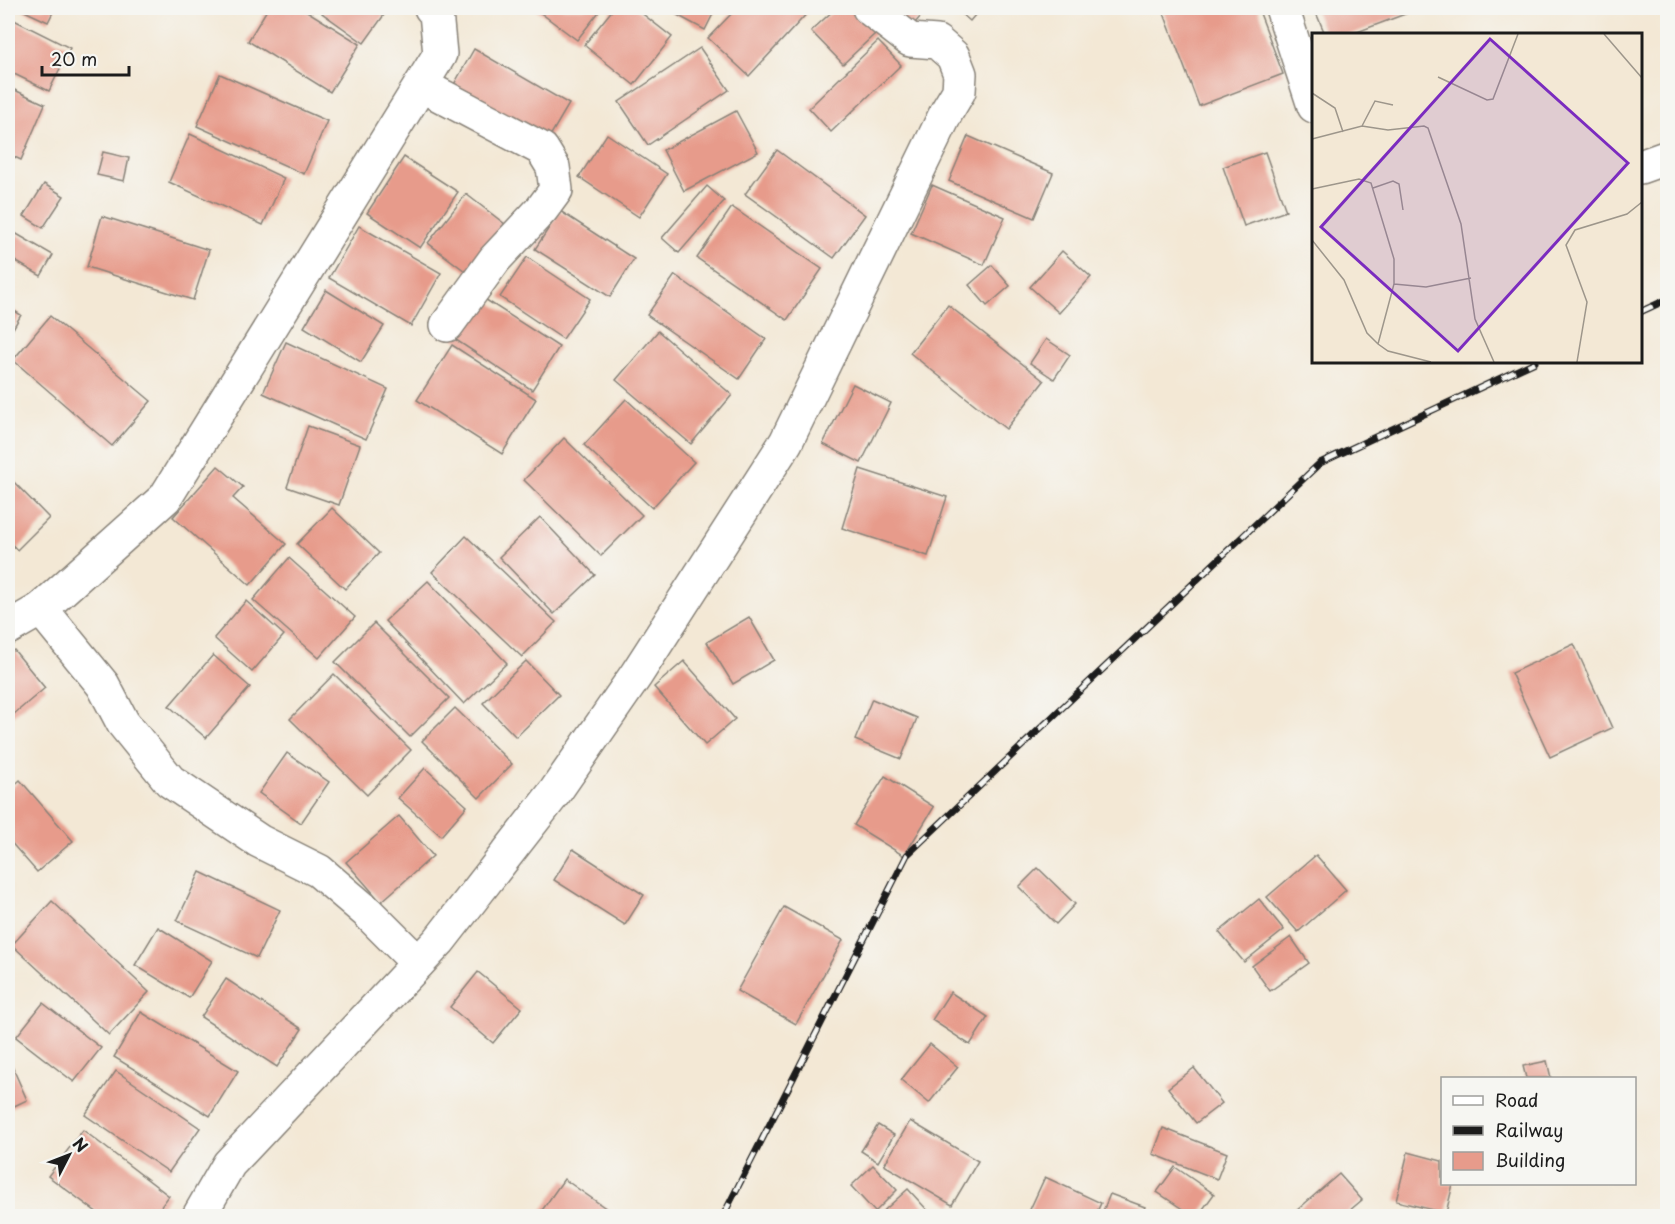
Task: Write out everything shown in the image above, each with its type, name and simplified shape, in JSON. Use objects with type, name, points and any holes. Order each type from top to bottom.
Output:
[{"type":"street","points":[[8,627],[41,609],[165,498],[440,54],[436,14],[431,8]]},
{"type":"street","points":[[199,1216],[229,1164],[439,941],[555,792],[636,675],[786,442],[947,111],[959,91],[960,74],[953,56],[938,42],[910,40],[869,8]]},
{"type":"street","points":[[1282,8],[1312,100]]},
{"type":"street","points":[[421,85],[542,149],[554,167],[556,190],[542,209],[495,259],[447,325]]},
{"type":"street","points":[[1642,167],[1668,157]]},
{"type":"street","points":[[41,609],[103,685],[123,723],[170,781],[259,841],[319,871],[368,912],[418,963]]},
{"type":"building","points":[[18,8],[55,8],[48,22]]},
{"type":"building","points":[[268,8],[302,8],[360,44],[330,92],[248,41]]},
{"type":"building","points":[[326,8],[389,8],[364,43],[322,13]]},
{"type":"building","points":[[534,8],[602,8],[577,40]]},
{"type":"building","points":[[614,8],[635,8],[672,37],[634,85],[584,45]]},
{"type":"building","points":[[664,8],[716,8],[705,30]]},
{"type":"building","points":[[737,8],[812,8],[749,76],[708,38]]},
{"type":"building","points":[[836,8],[851,8],[876,33],[843,64],[811,31]]},
{"type":"building","points":[[882,8],[928,8],[908,31]]},
{"type":"building","points":[[955,8],[981,8],[970,21]]},
{"type":"building","points":[[1162,8],[1258,8],[1283,74],[1199,106]]},
{"type":"building","points":[[1314,8],[1421,8],[1355,33],[1325,33]]},
{"type":"building","points":[[8,17],[70,48],[49,91],[8,71]]},
{"type":"building","points":[[878,41],[901,65],[831,132],[809,108]]},
{"type":"building","points":[[700,48],[729,90],[648,145],[619,102]]},
{"type":"building","points":[[474,49],[569,104],[546,143],[452,88]]},
{"type":"building","points":[[220,74],[327,121],[304,174],[197,126]]},
{"type":"building","points":[[8,87],[45,104],[21,160],[8,154]]},
{"type":"building","points":[[736,111],[758,152],[684,191],[663,150]]},
{"type":"building","points":[[190,134],[284,178],[263,225],[169,182]]},
{"type":"building","points":[[607,134],[667,174],[639,217],[579,177]]},
{"type":"building","points":[[968,136],[1053,173],[1034,218],[949,181]]},
{"type":"building","points":[[777,150],[865,215],[834,258],[745,194]]},
{"type":"building","points":[[103,152],[129,158],[124,181],[97,175]]},
{"type":"building","points":[[1265,152],[1286,211],[1244,226],[1223,167]]},
{"type":"building","points":[[404,157],[458,192],[420,248],[367,213]]},
{"type":"building","points":[[44,184],[64,196],[43,228],[24,216]]},
{"type":"building","points":[[932,185],[1005,217],[984,265],[911,233]]},
{"type":"building","points":[[707,186],[724,201],[679,253],[662,238]]},
{"type":"building","points":[[466,194],[506,225],[469,274],[428,243]]},
{"type":"building","points":[[732,207],[822,269],[787,320],[697,258]]},
{"type":"building","points":[[560,211],[634,259],[610,297],[535,249]]},
{"type":"building","points":[[102,216],[209,250],[193,300],[87,267]]},
{"type":"building","points":[[359,226],[441,273],[411,326],[329,278]]},
{"type":"building","points":[[8,229],[53,255],[41,276],[8,257]]},
{"type":"building","points":[[1062,251],[1091,277],[1059,313],[1030,287]]},
{"type":"building","points":[[527,257],[590,299],[563,339],[500,297]]},
{"type":"building","points":[[992,265],[1010,286],[987,306],[969,285]]},
{"type":"building","points":[[675,275],[766,339],[739,379],[647,315]]},
{"type":"building","points":[[326,290],[384,326],[361,362],[304,327]]},
{"type":"building","points":[[480,296],[559,347],[532,390],[453,338]]},
{"type":"building","points":[[948,305],[1044,381],[1006,429],[910,353]]},
{"type":"building","points":[[8,307],[21,315],[8,337]]},
{"type":"building","points":[[50,316],[151,401],[112,446],[13,360]]},
{"type":"building","points":[[658,331],[732,395],[691,444],[616,380]]},
{"type":"building","points":[[1046,339],[1070,355],[1054,379],[1030,363]]},
{"type":"building","points":[[286,342],[388,389],[366,439],[263,393]]},
{"type":"building","points":[[452,345],[536,399],[502,454],[417,400]]},
{"type":"building","points":[[853,384],[891,403],[861,463],[823,444]]},
{"type":"building","points":[[626,399],[694,462],[652,508],[584,445]]},
{"type":"building","points":[[308,426],[360,445],[339,505],[287,487]]},
{"type":"building","points":[[564,438],[642,515],[601,556],[524,480]]},
{"type":"building","points":[[218,466],[243,487],[233,498],[286,544],[250,585],[173,517]]},
{"type":"building","points":[[860,469],[947,497],[928,556],[842,528]]},
{"type":"building","points":[[8,476],[49,518],[17,550],[8,540]]},
{"type":"building","points":[[332,508],[379,553],[345,589],[297,544]]},
{"type":"building","points":[[540,517],[595,575],[554,614],[499,557]]},
{"type":"building","points":[[466,536],[556,622],[522,657],[432,572]]},
{"type":"building","points":[[289,558],[355,617],[319,658],[253,600]]},
{"type":"building","points":[[428,581],[507,663],[464,704],[385,621]]},
{"type":"building","points":[[246,601],[284,635],[252,672],[214,638]]},
{"type":"building","points":[[749,617],[774,660],[733,684],[707,642]]},
{"type":"building","points":[[374,623],[449,698],[410,737],[335,662]]},
{"type":"building","points":[[1574,644],[1612,728],[1550,757],[1511,673]]},
{"type":"building","points":[[14,650],[45,688],[8,719],[8,655]]},
{"type":"building","points":[[213,655],[250,687],[206,738],[169,706]]},
{"type":"building","points":[[526,661],[559,695],[516,737],[483,703]]},
{"type":"building","points":[[684,661],[735,719],[705,745],[654,687]]},
{"type":"building","points":[[334,674],[411,750],[367,795],[290,719]]},
{"type":"building","points":[[872,699],[917,718],[901,759],[855,740]]},
{"type":"building","points":[[455,708],[512,764],[479,798],[422,741]]},
{"type":"building","points":[[287,753],[329,782],[301,823],[259,793]]},
{"type":"building","points":[[425,768],[467,806],[441,836],[398,798]]},
{"type":"building","points":[[885,776],[934,807],[904,856],[854,825]]},
{"type":"building","points":[[20,780],[73,841],[37,872],[8,839],[8,791]]},
{"type":"building","points":[[399,816],[433,856],[381,902],[346,862]]},
{"type":"building","points":[[573,849],[644,895],[625,925],[554,880]]},
{"type":"building","points":[[1316,855],[1346,890],[1298,932],[1267,897]]},
{"type":"building","points":[[1038,868],[1075,904],[1056,924],[1019,887]]},
{"type":"building","points":[[200,872],[280,910],[257,958],[177,921]]},
{"type":"building","points":[[1259,899],[1284,930],[1244,962],[1219,932]]},
{"type":"building","points":[[52,901],[149,992],[109,1035],[12,945]]},
{"type":"building","points":[[784,907],[843,940],[796,1024],[737,991]]},
{"type":"building","points":[[158,927],[212,961],[189,998],[135,965]]},
{"type":"building","points":[[1291,937],[1309,963],[1270,991],[1252,966]]},
{"type":"building","points":[[478,972],[522,1008],[493,1043],[450,1007]]},
{"type":"building","points":[[226,979],[302,1029],[277,1067],[201,1017]]},
{"type":"building","points":[[950,992],[988,1017],[970,1045],[932,1020]]},
{"type":"building","points":[[43,1003],[101,1048],[74,1082],[16,1037]]},
{"type":"building","points":[[141,1012],[238,1071],[210,1116],[114,1057]]},
{"type":"building","points":[[930,1044],[958,1067],[929,1103],[901,1080]]},
{"type":"building","points":[[8,1057],[27,1100],[8,1109]]},
{"type":"building","points":[[1547,1061],[1551,1077],[1526,1077],[1523,1066]]},
{"type":"building","points":[[1194,1068],[1222,1103],[1196,1123],[1168,1088]]},
{"type":"building","points":[[116,1071],[200,1128],[169,1172],[85,1115]]},
{"type":"building","points":[[910,1121],[978,1161],[952,1205],[884,1165]]},
{"type":"building","points":[[878,1125],[894,1135],[878,1162],[861,1151]]},
{"type":"building","points":[[1163,1128],[1227,1153],[1217,1179],[1153,1154]]},
{"type":"building","points":[[83,1130],[169,1196],[154,1216],[102,1216],[48,1176]]},
{"type":"building","points":[[1408,1152],[1441,1161],[1441,1185],[1453,1185],[1446,1213],[1396,1201]]},
{"type":"building","points":[[873,1165],[897,1190],[875,1212],[851,1186]]},
{"type":"building","points":[[1175,1167],[1214,1194],[1198,1216],[1193,1216],[1157,1192]]},
{"type":"building","points":[[1339,1174],[1362,1200],[1343,1216],[1300,1216],[1296,1211]]},
{"type":"building","points":[[1045,1177],[1101,1203],[1095,1216],[1027,1216]]},
{"type":"building","points":[[564,1179],[617,1216],[538,1216]]},
{"type":"building","points":[[908,1189],[931,1214],[928,1216],[878,1216]]},
{"type":"building","points":[[1110,1194],[1145,1207],[1141,1216],[1101,1216]]},
{"type":"railway","points":[[1642,311],[1668,299]]},
{"type":"railway","points":[[723,1216],[907,855],[1320,463],[1533,363]]}]
